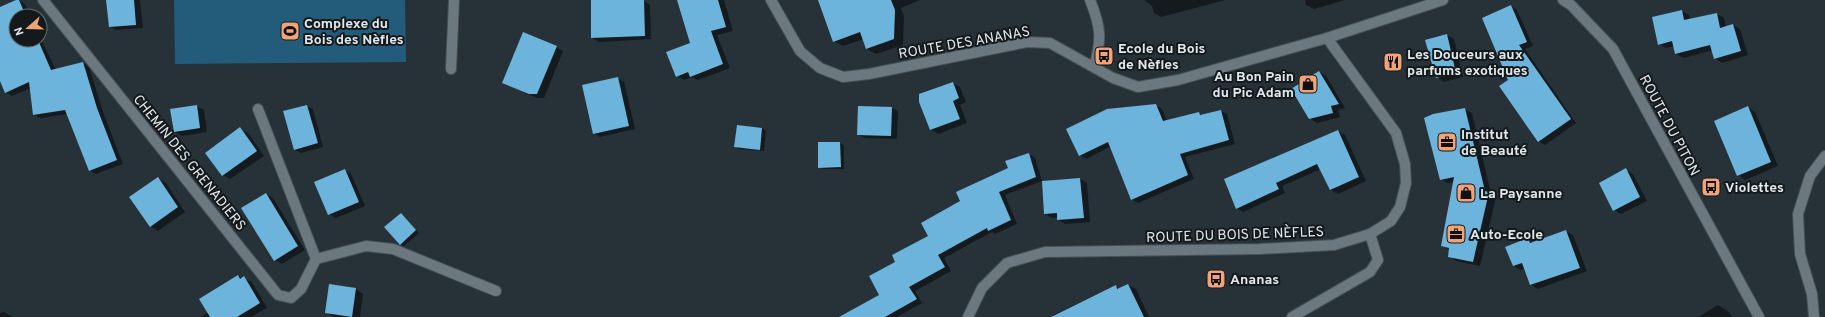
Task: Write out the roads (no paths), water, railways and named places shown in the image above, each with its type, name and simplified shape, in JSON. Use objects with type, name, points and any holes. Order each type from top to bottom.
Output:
[{"type":"street","name":"CHEMIN DES GRENADIERS","points":[[42,0],[278,295],[291,298],[301,290],[316,259]]},
{"type":"street","points":[[451,69],[454,0]]},
{"type":"street","name":"ROUTE DES ANANAS","points":[[771,0],[800,51],[820,68],[843,76],[868,74],[1027,42],[1050,43],[1113,78],[1138,87],[1178,80],[1328,38]]},
{"type":"street","points":[[1090,0],[1100,22],[1098,51],[1094,67]]},
{"type":"street","points":[[1328,38],[1443,0]]},
{"type":"street","name":"ROUTE DU PITON","points":[[1563,0],[1571,6],[1613,49],[1759,317]]},
{"type":"street","name":"ROUTE DU BOIS DE NÈFLES","points":[[968,317],[982,288],[1007,263],[1045,252],[1267,249],[1334,245],[1370,234],[1391,220],[1400,206],[1406,183],[1405,164],[1396,133],[1328,38]]},
{"type":"street","points":[[258,109],[316,259],[366,246],[393,249],[496,290]]},
{"type":"street","points":[[1814,317],[1812,294],[1800,254],[1798,214],[1810,176],[1825,156]]},
{"type":"street","points":[[1292,317],[1370,272],[1378,260],[1370,234]]},
{"type":"place","name":"Complexe du Bois des Nèfles","points":[[290,31]]},
{"type":"place","name":"Ecole du Bois de Nèfles","points":[[1104,56]]},
{"type":"place","name":"Les Douceurs aux parfums exotiques","points":[[1393,62]]},
{"type":"place","name":"Au Bon Pain du Pic Adam","points":[[1308,84]]},
{"type":"place","name":"Institut de Beauté","points":[[1447,142]]},
{"type":"place","name":"Violettes","points":[[1711,187]]},
{"type":"place","name":"La Paysanne","points":[[1466,193]]},
{"type":"place","name":"Auto-Ecole","points":[[1456,234]]},
{"type":"place","name":"Ananas","points":[[1216,279]]}]
